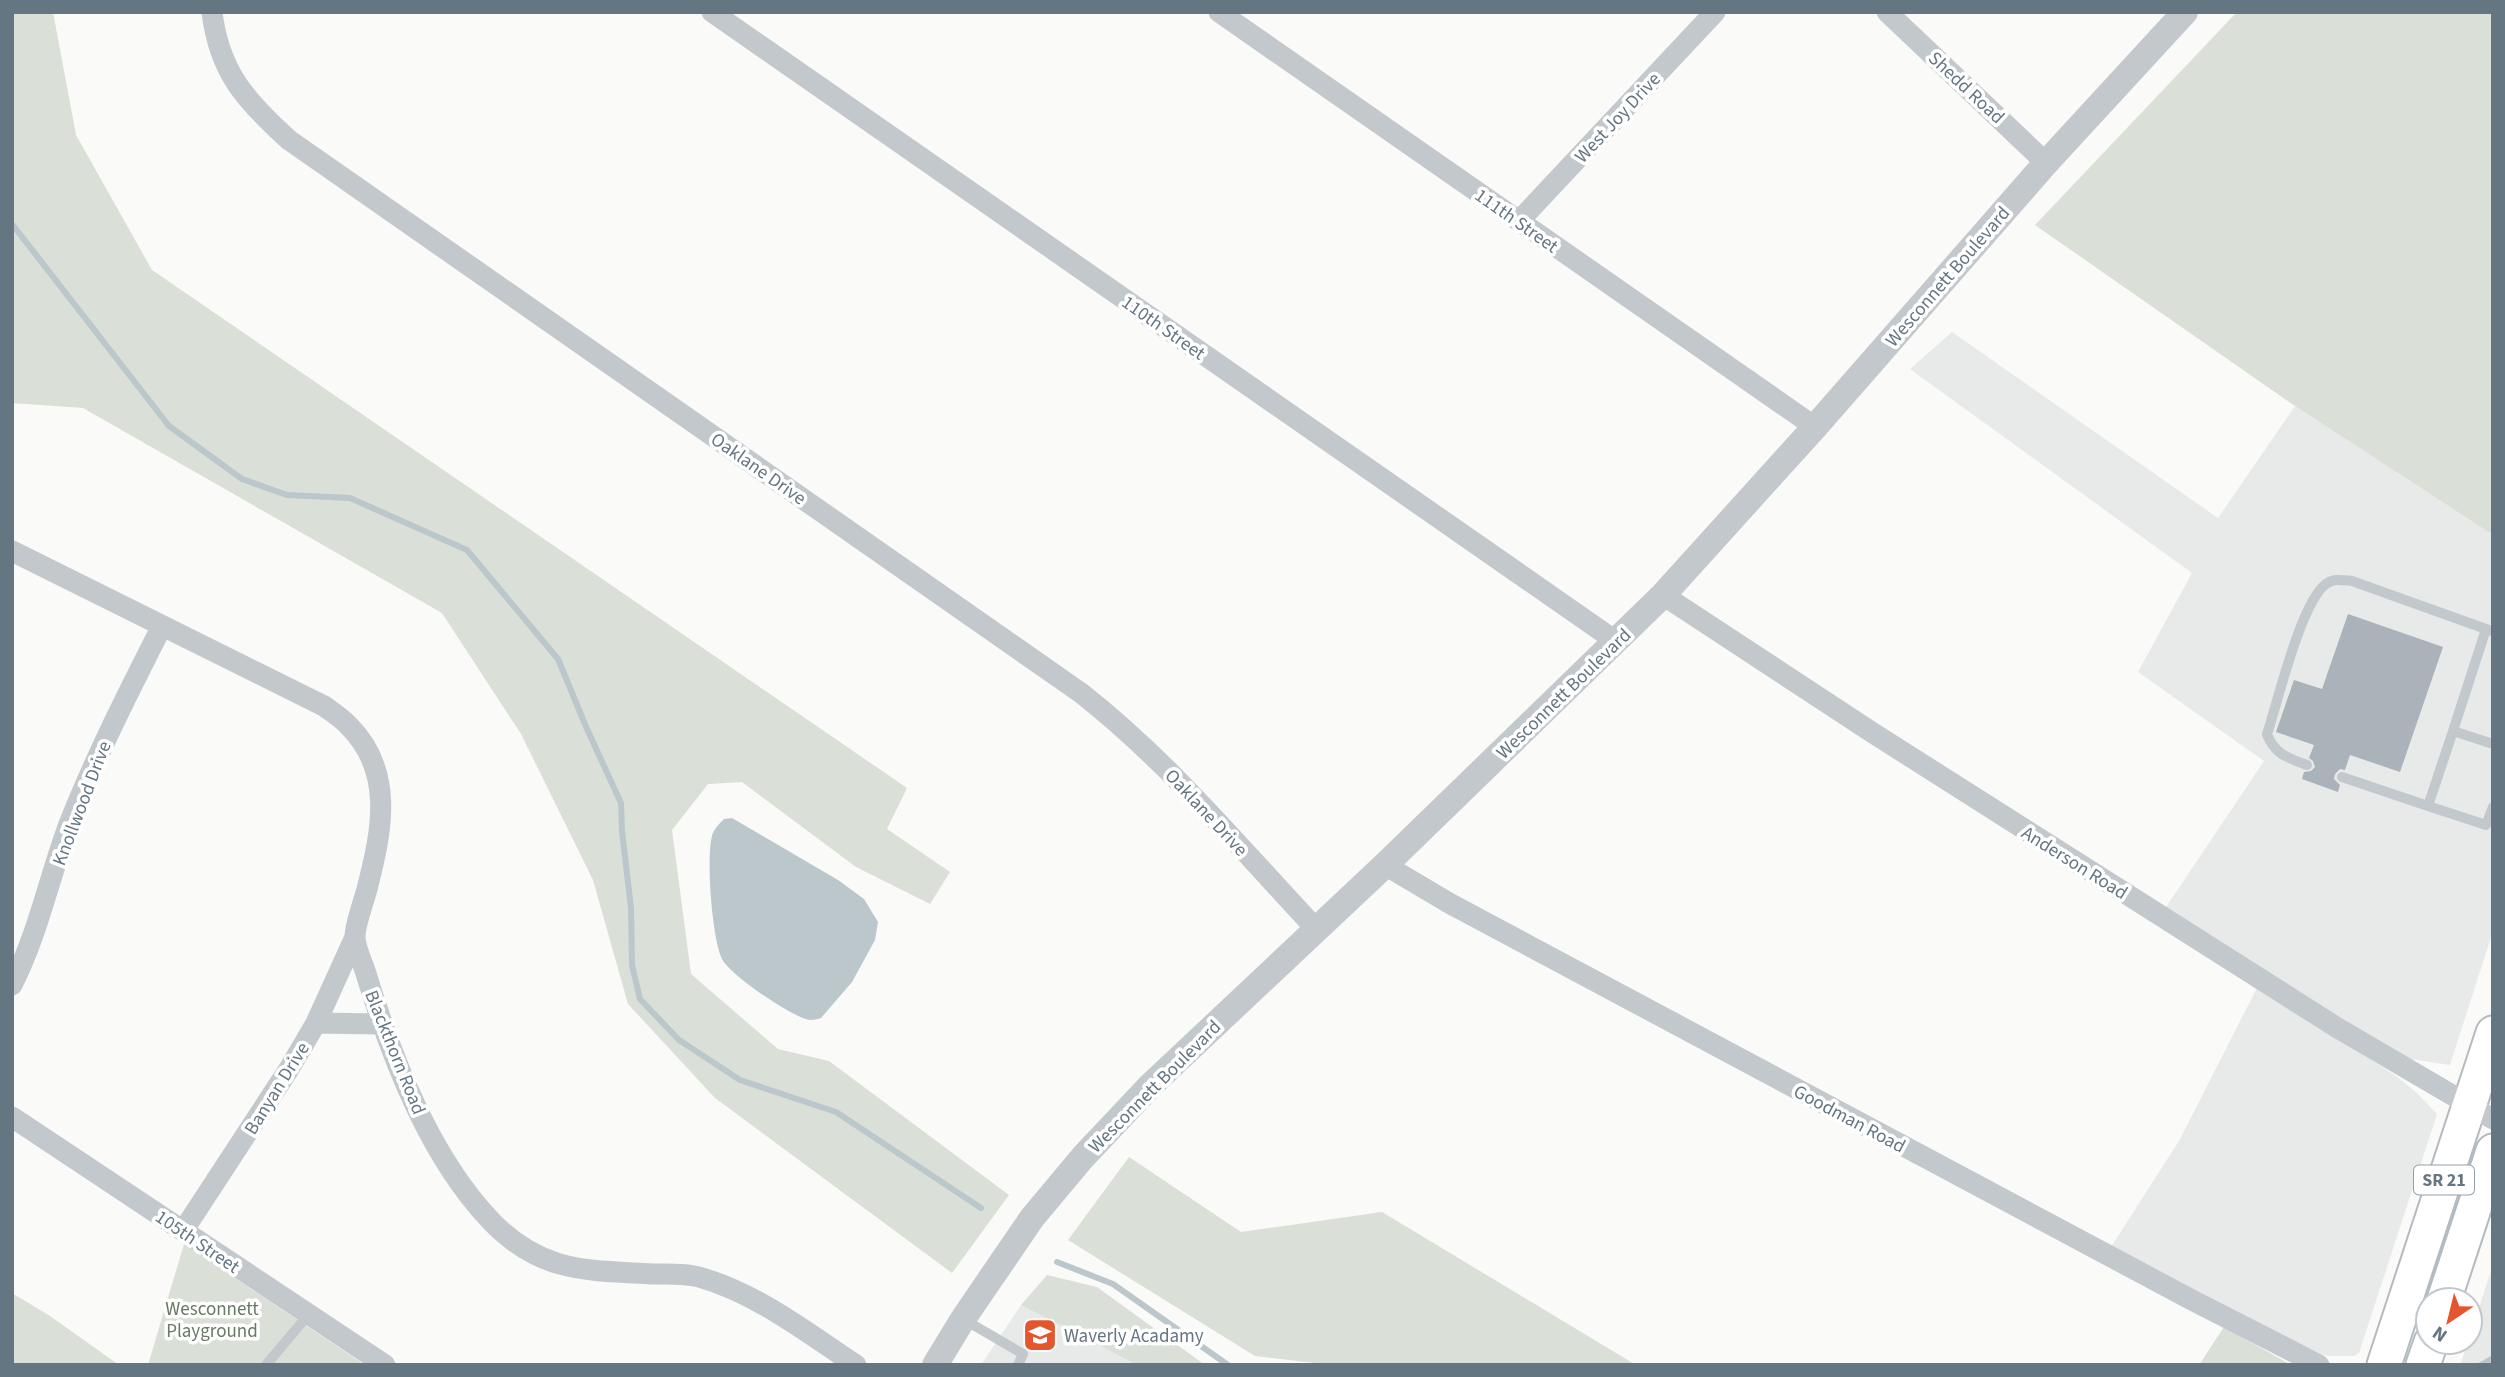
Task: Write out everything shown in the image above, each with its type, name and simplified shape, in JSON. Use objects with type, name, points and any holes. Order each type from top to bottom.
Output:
[{"type":"main road","name":"SR 21","points":[[2384,1365],[2481,1111],[2493,1032]]},
{"type":"main road","name":"SR 21","points":[[2449,1286],[2493,1151]]},
{"type":"street","name":"Oaklane Drive","points":[[212,12],[221,56],[235,84],[255,109],[289,140],[1082,693],[1119,722],[1157,759],[1317,930]]},
{"type":"street","name":"110th Street","points":[[712,12],[1616,642]]},
{"type":"street","name":"West Joy Drive","points":[[1519,221],[1715,12]]},
{"type":"street","name":"Shedd Road","points":[[1887,12],[2046,163]]},
{"type":"street","name":"Wesconnett Boulevard","points":[[935,1365],[962,1319],[1032,1218],[1083,1157],[1150,1086],[1385,865],[1663,595],[1815,427],[2046,163],[2185,12]]},
{"type":"street","name":"111th Street","points":[[1228,15],[1815,427]]},
{"type":"street","points":[[12,551],[324,706],[349,726],[368,750],[378,776],[381,805],[380,839],[355,937]]},
{"type":"street","name":"Anderson Road","points":[[1663,595],[1873,733],[2325,1020],[2481,1111]]},
{"type":"street","name":"Knollwood Drive","points":[[12,985],[34,936],[69,826],[113,722],[162,626]]},
{"type":"street","name":"Goodman Road","points":[[1385,865],[1473,916],[2190,1299],[2319,1365]]},
{"type":"street","name":"Banyan Drive","points":[[183,1231],[316,1023],[355,937]]},
{"type":"street","name":"Blackthorn Road","points":[[355,937],[381,1024],[424,1122],[467,1193],[493,1223],[517,1244],[545,1261],[575,1269],[695,1276],[732,1287],[770,1308],[856,1365]]},
{"type":"street","points":[[316,1023],[381,1024]]},
{"type":"street","name":"105th Street","points":[[12,1117],[385,1365]]},
{"type":"lane","points":[[2307,765],[2277,751],[2272,747],[2267,734],[2299,634],[2312,601],[2324,586],[2334,579],[2369,586],[2489,630],[2428,806]]},
{"type":"lane","points":[[2454,731],[2493,744]]},
{"type":"lane","points":[[2342,777],[2490,829],[2493,807]]},
{"type":"lane","points":[[266,1365],[309,1314]]},
{"type":"lane","points":[[962,1319],[1023,1354],[1018,1365]]},
{"type":"shaded area","points":[[1952,332],[2218,518],[2295,406],[2493,535],[2493,931],[2450,1065],[2404,1058],[2166,907],[2264,761],[2138,672],[2192,573],[1910,369]]},
{"type":"shaded area","points":[[732,818],[838,880],[864,899],[878,922],[875,940],[852,982],[821,1018],[810,1020],[790,1012],[749,985],[722,959],[713,917],[710,847],[717,827],[724,819]]},
{"type":"shaded area","points":[[2258,986],[2396,1076],[2437,1114],[2359,1353],[2354,1356],[2329,1356],[2312,1352],[2111,1247],[2179,1141]]},
{"type":"shaded area","points":[[2493,1265],[2493,1365],[2460,1365],[2463,1356],[2484,1356],[2484,1292]]},
{"type":"shaded area","name":"Waverly Acadamy","points":[[1021,1305],[1137,1365],[981,1365]]},
{"type":"green space","points":[[12,12],[53,12],[76,135],[152,270],[907,788],[887,829],[950,872],[930,904],[856,867],[742,782],[708,784],[672,830],[691,974],[778,1049],[829,1061],[1009,1195],[952,1273],[715,1098],[628,1004],[593,880],[521,734],[442,613],[83,408],[12,403]]},
{"type":"green space","points":[[2237,12],[2493,12],[2493,535],[2295,406],[2035,225]]},
{"type":"green space","points":[[1129,1157],[1241,1232],[1382,1212],[1636,1365],[1331,1365],[1255,1356],[1068,1240]]},
{"type":"green space","name":"Wesconnett Playground","points":[[184,1244],[365,1365],[148,1365]]},
{"type":"green space","points":[[1047,1275],[1097,1287],[1205,1365],[1137,1365],[1021,1305]]},
{"type":"green space","points":[[12,1293],[50,1316],[119,1365],[12,1365]]},
{"type":"green space","points":[[2224,1327],[2291,1365],[2199,1365]]},
{"type":"building","points":[[2348,614],[2443,647],[2400,772],[2350,755],[2345,770],[2340,769],[2335,774],[2334,779],[2340,785],[2338,792],[2302,779],[2304,772],[2315,767],[2309,758],[2314,745],[2276,732],[2294,680],[2322,689]]},
{"type":"waterway","points":[[12,224],[169,426],[242,479],[287,495],[350,498],[467,550],[558,659],[621,803],[631,908],[632,965],[640,999],[679,1040],[740,1080],[836,1112],[981,1208]]},
{"type":"waterway","points":[[1057,1262],[1113,1284],[1228,1365]]},
{"type":"waterway","points":[[2481,1365],[2493,1358]]},
{"type":"place","name":"Waverly Acadamy","points":[[1040,1335]]}]
